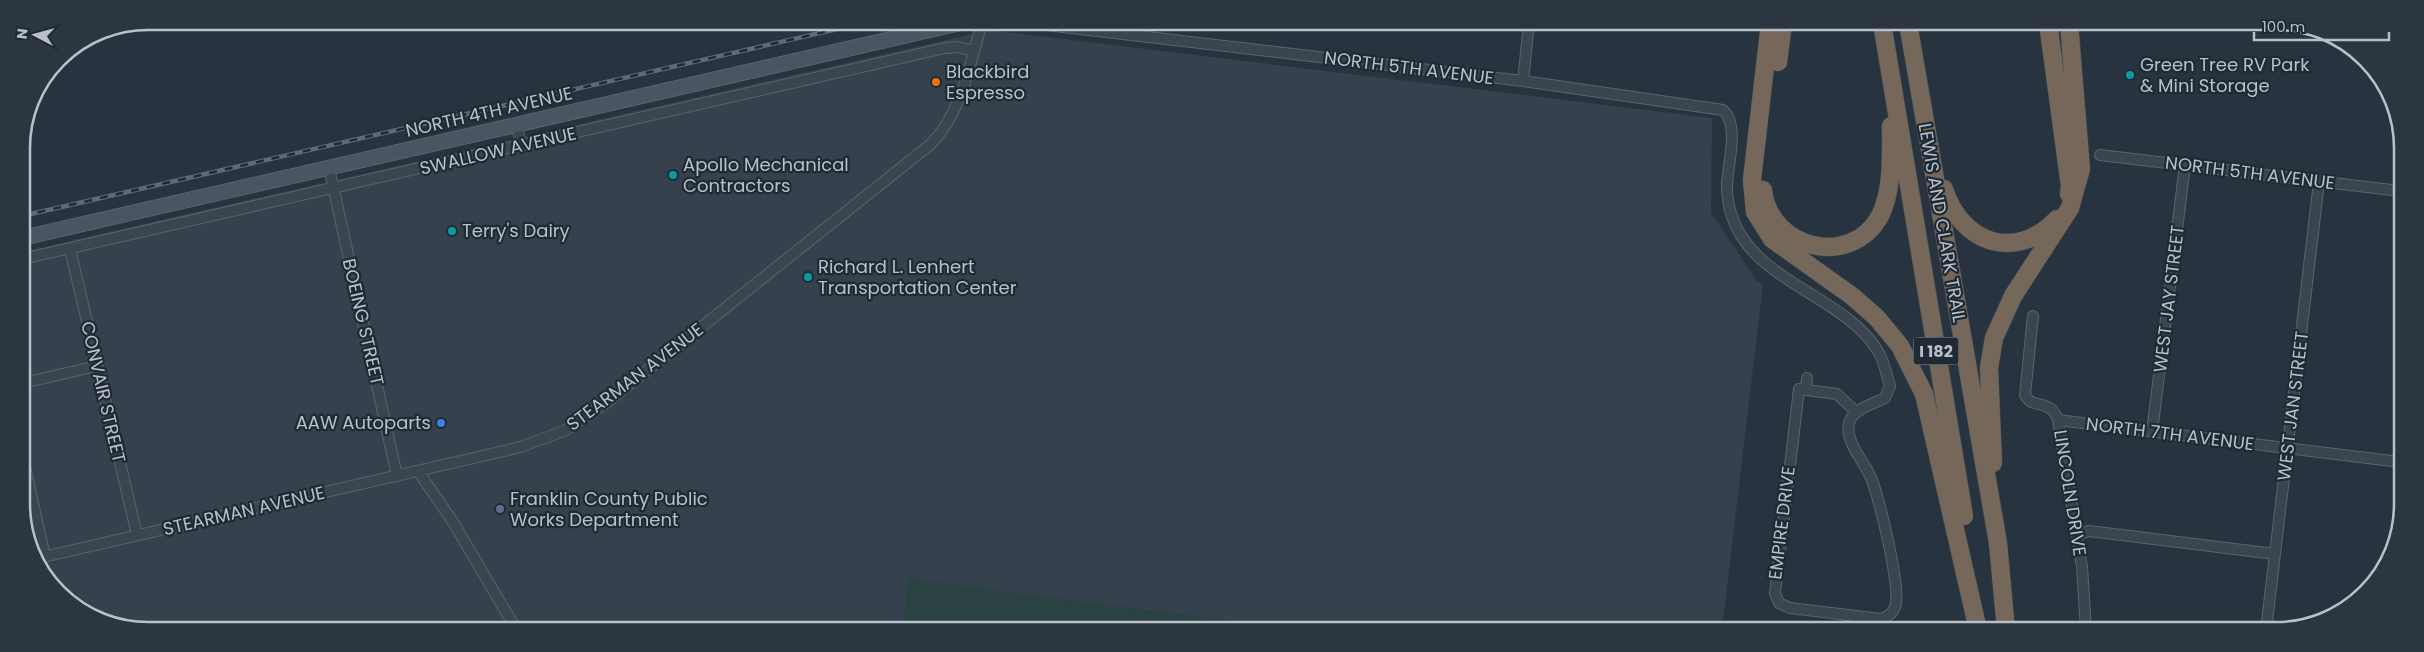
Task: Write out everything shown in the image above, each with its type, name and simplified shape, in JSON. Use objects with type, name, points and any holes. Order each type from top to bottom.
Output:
[{"type":"highway","points":[[1769,30],[1752,180],[1755,212],[1772,239],[1852,296],[1878,318],[1910,361],[1924,394],[1977,622]]},
{"type":"highway","points":[[1781,30],[1762,187],[1763,197],[1770,216],[1783,232],[1800,242],[1820,247],[1840,246],[1858,238],[1879,216],[1886,197],[1891,154],[1891,73]]},
{"type":"highway","name":"LEWIS AND CLARK TRAIL","points":[[1883,30],[1974,579],[1978,622]]},
{"type":"highway","name":"LEWIS AND CLARK TRAIL","points":[[1909,30],[1998,543],[2005,622]]},
{"type":"highway","points":[[1926,132],[1948,202],[1958,220],[1966,227],[1993,241],[2013,242],[2033,238],[2050,226],[2062,211],[2070,186],[2049,30]]},
{"type":"highway","points":[[2062,30],[2081,152]]},
{"type":"highway","points":[[1998,543],[1989,381],[1991,353],[2006,306],[2070,208],[2079,183],[2081,152],[2070,30]]},
{"type":"main road","name":"NORTH 4TH AVENUE","points":[[30,236],[930,30]]},
{"type":"street","name":"STEARMAN AVENUE","points":[[43,557],[418,472],[536,443],[566,430],[593,413],[931,144],[954,111],[980,30]]},
{"type":"street","name":"NORTH 5TH AVENUE","points":[[1088,30],[1523,81],[1723,110],[1732,124],[1727,183],[1732,216],[1750,249],[1769,266],[1854,325],[1880,357],[1890,386],[1886,398],[1856,412]]},
{"type":"street","points":[[1523,81],[1528,30]]},
{"type":"street","name":"SWALLOW AVENUE","points":[[30,258],[945,48],[957,47],[973,51]]},
{"type":"street","points":[[517,125],[521,146]]},
{"type":"street","name":"NORTH 5TH AVENUE","points":[[2100,155],[2394,191]]},
{"type":"street","name":"WEST JAY STREET","points":[[2152,432],[2185,165]]},
{"type":"street","name":"BOEING STREET","points":[[328,168],[398,476]]},
{"type":"street","name":"WEST JAN STREET","points":[[2267,622],[2319,182]]},
{"type":"street","name":"CONVAIR STREET","points":[[70,248],[137,535]]},
{"type":"street","name":"LINCOLN DRIVE","points":[[2034,316],[2025,394],[2030,401],[2048,406],[2056,414],[2058,420],[2077,535],[2085,622]]},
{"type":"street","points":[[30,381],[98,366]]},
{"type":"street","points":[[1807,378],[1806,390],[1837,394],[1856,412]]},
{"type":"street","name":"EMPIRE DRIVE","points":[[1806,390],[1799,389],[1774,593],[1779,603],[1790,608],[1881,619],[1891,614],[1896,604],[1894,572],[1873,481],[1849,434],[1850,422],[1856,412]]},
{"type":"street","name":"NORTH 7TH AVENUE","points":[[2058,420],[2394,461]]},
{"type":"street","points":[[418,472],[453,522],[512,622]]},
{"type":"street","points":[[30,494],[41,554]]},
{"type":"street","points":[[2077,535],[2089,531],[2275,554]]},
{"type":"shaded area","points":[[990,30],[1712,118],[1711,213],[1757,281],[1763,284],[1723,622],[1238,622],[910,580],[904,622],[148,622],[125,620],[110,616],[76,598],[54,576],[36,542],[30,511],[30,250]]},
{"type":"green space","points":[[909,579],[1239,622],[904,622]]},
{"type":"railway","points":[[30,214],[833,30]]},
{"type":"place","name":"Green Tree RV Park & Mini Storage","points":[[2130,75]]},
{"type":"place","name":"Blackbird Espresso","points":[[936,82]]},
{"type":"place","name":"Apollo Mechanical Contractors","points":[[673,175]]},
{"type":"place","name":"Terry's Dairy","points":[[452,231]]},
{"type":"place","name":"Richard L. Lenhert Transportation Center","points":[[808,277]]},
{"type":"place","name":"AAW Autoparts","points":[[441,423]]},
{"type":"place","name":"Franklin County Public Works Department","points":[[500,509]]}]
